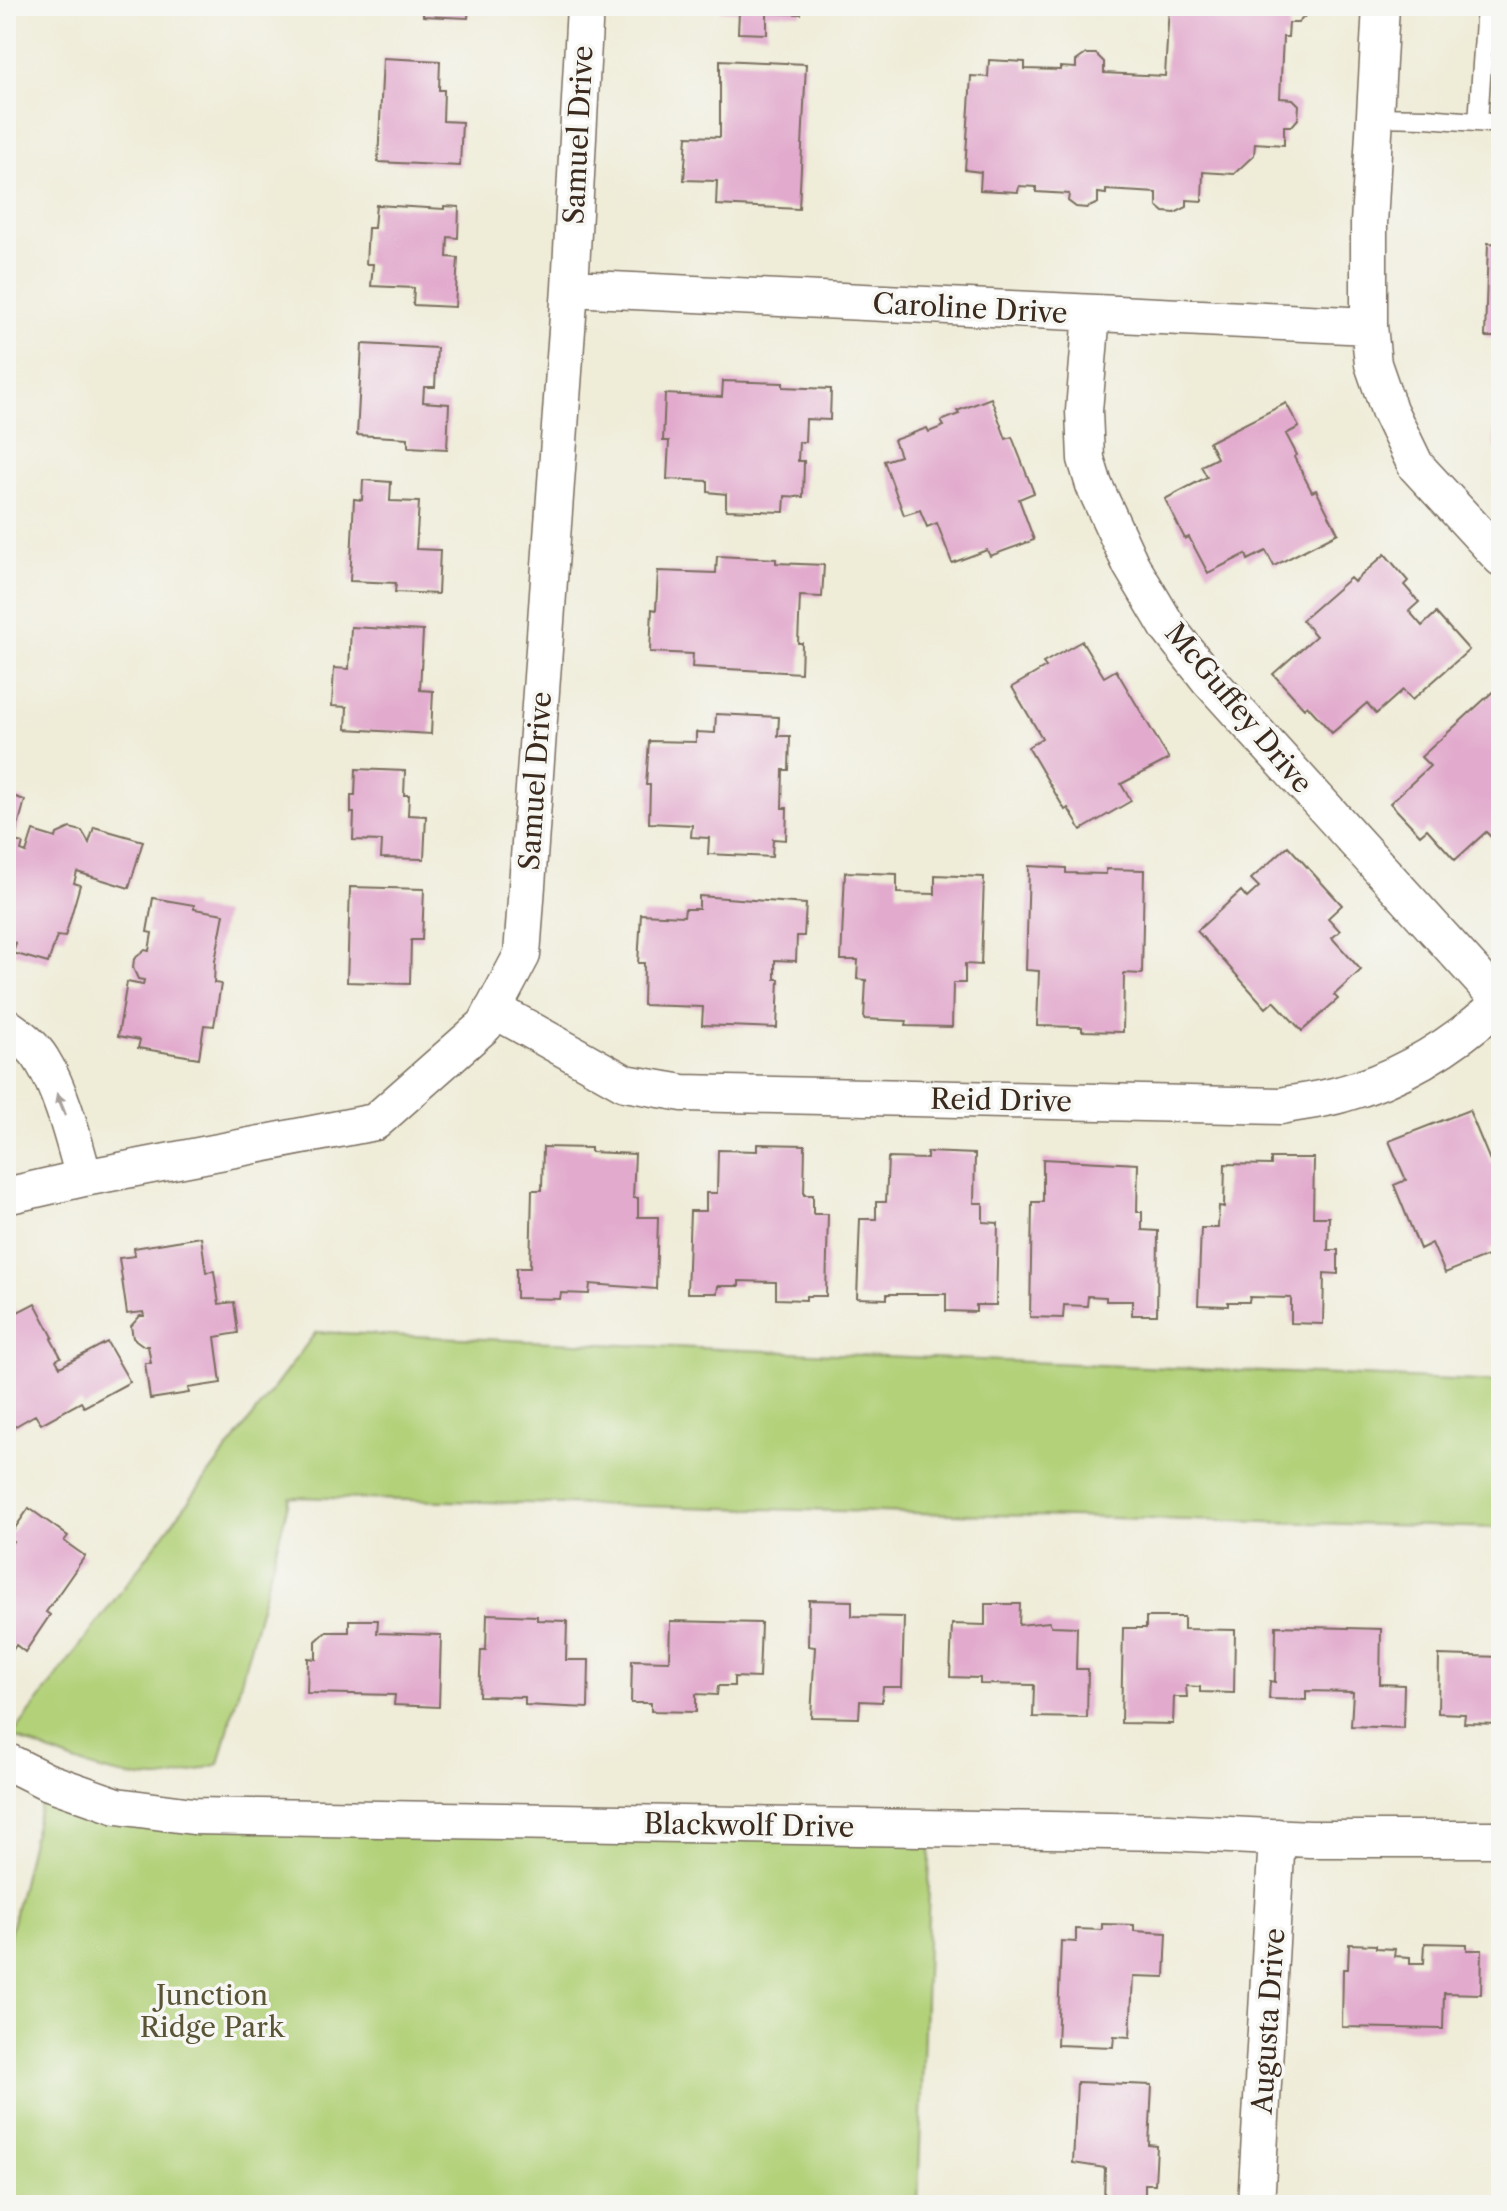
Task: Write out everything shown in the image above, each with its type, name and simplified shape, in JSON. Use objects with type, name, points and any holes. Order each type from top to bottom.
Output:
[{"type":"street","name":"Samuel Drive","points":[[6,1196],[375,1122],[485,1025],[522,955],[570,288],[585,6]]},
{"type":"street","points":[[1381,6],[1369,224],[1369,326],[1377,376],[1389,410],[1416,466],[1501,558]]},
{"type":"street","name":"Caroline Drive","points":[[570,288],[1369,326]]},
{"type":"street","name":"McGuffey Drive","points":[[1092,313],[1084,411],[1086,459],[1094,485],[1131,565],[1169,629],[1209,680],[1501,1002]]},
{"type":"street","name":"Reid Drive","points":[[493,1009],[625,1083],[683,1093],[1281,1106],[1342,1094],[1405,1071],[1467,1033],[1501,1002]]},
{"type":"street","points":[[6,1026],[21,1036],[42,1059],[70,1127],[84,1178]]},
{"type":"street","name":"Blackwolf Drive","points":[[6,1761],[46,1781],[117,1806],[193,1816],[1501,1839]]},
{"type":"street","name":"Augusta Drive","points":[[1256,2205],[1277,1837]]},
{"type":"lane","points":[[1478,122],[1486,6]]},
{"type":"lane","points":[[1375,117],[1501,124]]},
{"type":"green space","points":[[316,1332],[1501,1382],[1501,1528],[290,1497],[219,1764],[172,1777],[138,1778],[83,1765],[12,1736]]},
{"type":"green space","name":"Junction Ridge Park","points":[[46,1781],[117,1806],[931,1828],[918,2205],[6,2205],[6,1951]]},
{"type":"building","points":[[423,6],[469,6],[468,18],[423,16]]},
{"type":"building","points":[[720,6],[801,6],[801,14],[767,13],[767,34],[738,33],[739,12],[720,11]]},
{"type":"building","points":[[1169,6],[1306,6],[1305,16],[1298,23],[1289,23],[1288,37],[1283,37],[1280,98],[1293,99],[1299,105],[1298,119],[1292,126],[1284,126],[1284,145],[1255,143],[1254,155],[1234,174],[1203,172],[1202,201],[1187,200],[1187,207],[1175,213],[1164,212],[1157,206],[1157,193],[1106,190],[1106,194],[1098,193],[1098,203],[1087,208],[1076,207],[1068,201],[1069,194],[1036,192],[1036,187],[1019,186],[1018,192],[980,190],[981,172],[965,170],[971,76],[988,77],[989,60],[1025,62],[1025,69],[1060,70],[1060,67],[1076,68],[1076,61],[1086,54],[1096,54],[1104,62],[1104,73],[1165,76]]},
{"type":"building","points":[[383,58],[440,61],[439,90],[444,90],[443,121],[462,122],[460,166],[378,162]]},
{"type":"building","points":[[720,60],[806,64],[799,209],[716,205],[717,181],[684,180],[687,136],[720,137]]},
{"type":"building","points":[[376,205],[459,207],[458,238],[448,237],[447,257],[458,258],[455,307],[413,305],[414,288],[371,286],[373,264],[366,264],[368,228],[374,228]]},
{"type":"building","points":[[1488,243],[1501,244],[1501,337],[1485,337]]},
{"type":"building","points":[[362,344],[437,348],[435,387],[424,387],[423,402],[449,404],[447,449],[408,447],[408,438],[357,435]]},
{"type":"building","points":[[723,381],[783,383],[783,387],[831,389],[830,420],[806,419],[805,442],[799,442],[798,461],[804,461],[803,497],[785,496],[784,512],[726,510],[726,494],[708,492],[708,481],[667,479],[669,441],[663,441],[665,394],[722,397]]},
{"type":"building","points":[[991,398],[1006,439],[1012,437],[1034,493],[1019,499],[1034,540],[990,556],[987,550],[952,563],[937,523],[927,527],[920,510],[904,515],[884,461],[900,456],[894,440],[927,428],[929,432],[944,426],[941,421],[959,414],[957,411]]},
{"type":"building","points":[[1286,403],[1299,427],[1286,434],[1297,455],[1294,457],[1312,492],[1316,490],[1338,533],[1274,566],[1266,551],[1248,560],[1246,554],[1208,573],[1189,537],[1185,539],[1165,499],[1207,477],[1201,466],[1217,458],[1209,442]]},
{"type":"building","points":[[1495,406],[1501,406],[1501,448],[1494,448]]},
{"type":"building","points":[[363,480],[391,482],[390,501],[419,502],[416,549],[440,550],[438,594],[395,592],[396,583],[350,581],[354,499],[362,500]]},
{"type":"building","points":[[1385,554],[1408,581],[1404,585],[1419,602],[1409,611],[1422,626],[1436,613],[1469,650],[1412,700],[1403,690],[1376,714],[1367,703],[1332,733],[1273,674],[1316,636],[1302,620],[1350,578],[1354,582]]},
{"type":"building","points":[[717,556],[824,565],[822,597],[800,596],[798,643],[802,643],[801,673],[692,667],[693,654],[650,652],[658,571],[716,573]]},
{"type":"building","points":[[351,627],[423,631],[420,690],[433,691],[431,734],[346,729],[347,707],[332,706],[334,668],[349,669]]},
{"type":"building","points":[[1082,641],[1104,677],[1116,670],[1169,759],[1121,784],[1131,801],[1081,830],[1068,808],[1065,810],[1028,747],[1042,738],[1012,687],[1046,667],[1043,663]]},
{"type":"building","points":[[1498,687],[1501,690],[1501,834],[1494,840],[1486,832],[1455,860],[1427,829],[1420,835],[1390,803],[1430,766],[1421,757]]},
{"type":"building","points":[[716,714],[779,717],[778,736],[790,736],[789,770],[783,770],[782,808],[787,808],[786,840],[773,839],[772,857],[708,854],[709,838],[691,837],[692,825],[649,823],[650,785],[646,785],[649,741],[696,742],[696,732],[715,733]]},
{"type":"building","points":[[356,769],[405,771],[404,795],[409,795],[408,815],[426,816],[424,859],[381,858],[382,841],[353,840],[351,795],[355,795]]},
{"type":"building","points":[[6,794],[25,800],[14,841],[23,843],[21,851],[26,853],[33,831],[56,838],[57,834],[70,828],[82,831],[89,843],[94,827],[143,841],[129,888],[77,872],[74,883],[80,885],[65,937],[57,936],[48,963],[13,953],[16,943],[6,940]]},
{"type":"building","points":[[1288,846],[1342,905],[1328,918],[1340,931],[1332,938],[1361,970],[1334,995],[1338,999],[1302,1031],[1274,1001],[1266,1008],[1197,931],[1241,891],[1247,898],[1259,887],[1251,879]]},
{"type":"building","points":[[1029,866],[1066,868],[1066,873],[1106,874],[1106,869],[1144,870],[1142,974],[1124,973],[1123,1032],[1037,1026],[1039,971],[1026,970]]},
{"type":"building","points":[[845,872],[897,874],[897,893],[935,894],[935,875],[984,877],[981,965],[965,964],[965,983],[953,983],[952,1027],[906,1026],[907,1021],[864,1019],[866,980],[857,979],[858,960],[841,960]]},
{"type":"building","points":[[350,887],[424,889],[422,940],[411,940],[410,984],[347,982]]},
{"type":"building","points":[[699,896],[806,904],[804,936],[797,936],[796,961],[775,960],[775,979],[779,979],[777,1028],[702,1025],[703,1007],[643,1005],[644,963],[638,963],[641,914],[684,916],[685,909],[699,909]]},
{"type":"building","points":[[153,898],[224,914],[215,961],[214,983],[221,984],[214,1026],[204,1025],[199,1058],[138,1048],[140,1040],[118,1036],[127,982],[143,985],[144,980],[138,979],[133,968],[134,959],[145,950],[149,951],[152,933],[147,932]]},
{"type":"building","points":[[1469,1110],[1491,1163],[1501,1159],[1501,1245],[1489,1250],[1490,1255],[1445,1273],[1432,1243],[1420,1249],[1394,1185],[1406,1180],[1389,1141]]},
{"type":"building","points":[[757,1144],[805,1145],[804,1195],[813,1195],[813,1214],[828,1214],[826,1296],[806,1296],[806,1300],[776,1299],[776,1282],[739,1281],[739,1286],[718,1286],[717,1293],[687,1293],[690,1211],[706,1211],[706,1193],[717,1193],[718,1150],[757,1151]]},
{"type":"building","points":[[543,1147],[591,1148],[591,1152],[635,1154],[633,1198],[638,1198],[638,1217],[658,1217],[656,1289],[590,1284],[589,1294],[561,1293],[560,1299],[516,1298],[516,1268],[530,1268],[532,1190],[542,1190]]},
{"type":"building","points":[[927,1152],[975,1154],[974,1203],[983,1203],[983,1222],[998,1223],[996,1305],[976,1305],[976,1312],[946,1311],[946,1294],[887,1294],[887,1299],[857,1298],[860,1219],[876,1219],[876,1202],[886,1202],[888,1158],[927,1159]]},
{"type":"building","points":[[1271,1158],[1314,1158],[1313,1217],[1329,1217],[1328,1250],[1338,1250],[1338,1274],[1324,1273],[1323,1324],[1291,1323],[1291,1298],[1250,1297],[1249,1302],[1228,1302],[1228,1306],[1198,1305],[1201,1228],[1218,1228],[1219,1206],[1224,1207],[1225,1164],[1271,1165]]},
{"type":"building","points":[[1043,1159],[1138,1164],[1137,1212],[1142,1212],[1142,1230],[1158,1231],[1157,1315],[1132,1315],[1132,1301],[1106,1301],[1106,1297],[1088,1296],[1087,1306],[1064,1305],[1063,1318],[1030,1317],[1032,1202],[1043,1202]]},
{"type":"building","points":[[201,1237],[206,1272],[214,1271],[219,1304],[234,1302],[238,1333],[215,1337],[221,1383],[188,1388],[189,1393],[150,1399],[145,1363],[151,1363],[148,1346],[133,1338],[131,1326],[140,1316],[144,1316],[143,1312],[127,1314],[119,1258],[135,1256],[134,1248]]},
{"type":"building","points":[[6,1295],[16,1313],[35,1303],[61,1357],[56,1360],[60,1367],[107,1342],[130,1382],[84,1407],[81,1402],[41,1424],[35,1415],[14,1427],[6,1413]]},
{"type":"building","points":[[29,1508],[68,1536],[64,1541],[85,1556],[46,1612],[50,1615],[25,1652],[16,1645],[6,1659],[6,1551],[13,1541],[8,1538]]},
{"type":"building","points":[[809,1600],[852,1601],[852,1616],[904,1617],[902,1687],[883,1687],[882,1702],[860,1701],[859,1718],[811,1717],[815,1647],[808,1646]]},
{"type":"building","points":[[985,1604],[1020,1604],[1019,1625],[1049,1622],[1052,1626],[1077,1627],[1076,1669],[1088,1669],[1087,1718],[1033,1717],[1034,1685],[980,1684],[980,1678],[950,1677],[952,1624],[985,1625]]},
{"type":"building","points":[[487,1614],[567,1621],[566,1660],[589,1660],[588,1708],[525,1705],[525,1697],[479,1696],[481,1650],[486,1650]]},
{"type":"building","points":[[1146,1617],[1184,1617],[1184,1629],[1235,1630],[1234,1693],[1200,1692],[1200,1687],[1186,1686],[1187,1697],[1174,1697],[1173,1724],[1121,1723],[1123,1628],[1146,1628]]},
{"type":"building","points":[[349,1620],[378,1620],[377,1633],[441,1635],[439,1707],[394,1705],[395,1695],[307,1693],[308,1658],[316,1659],[316,1641],[326,1632],[349,1632]]},
{"type":"building","points":[[670,1621],[761,1623],[759,1678],[734,1677],[734,1686],[718,1686],[717,1695],[696,1694],[696,1712],[651,1711],[651,1703],[631,1703],[632,1660],[669,1661]]},
{"type":"building","points":[[1276,1626],[1381,1629],[1380,1684],[1404,1685],[1403,1728],[1351,1726],[1353,1692],[1306,1691],[1306,1700],[1269,1699],[1270,1681],[1275,1682]]},
{"type":"building","points":[[1439,1655],[1501,1657],[1501,1724],[1464,1723],[1465,1714],[1438,1713]]},
{"type":"building","points":[[1102,1924],[1134,1925],[1134,1931],[1167,1933],[1165,1977],[1133,1976],[1130,2037],[1114,2036],[1113,2047],[1057,2045],[1061,1941],[1076,1942],[1076,1929],[1102,1930]]},
{"type":"building","points":[[1425,1943],[1467,1944],[1467,1950],[1482,1950],[1481,1994],[1444,1993],[1443,2029],[1342,2027],[1343,1969],[1348,1969],[1349,1944],[1395,1949],[1394,1956],[1410,1957],[1410,1963],[1424,1963]]},
{"type":"building","points":[[1077,2082],[1152,2085],[1149,2145],[1157,2146],[1155,2184],[1145,2184],[1145,2202],[1104,2201],[1105,2168],[1073,2163]]}]
